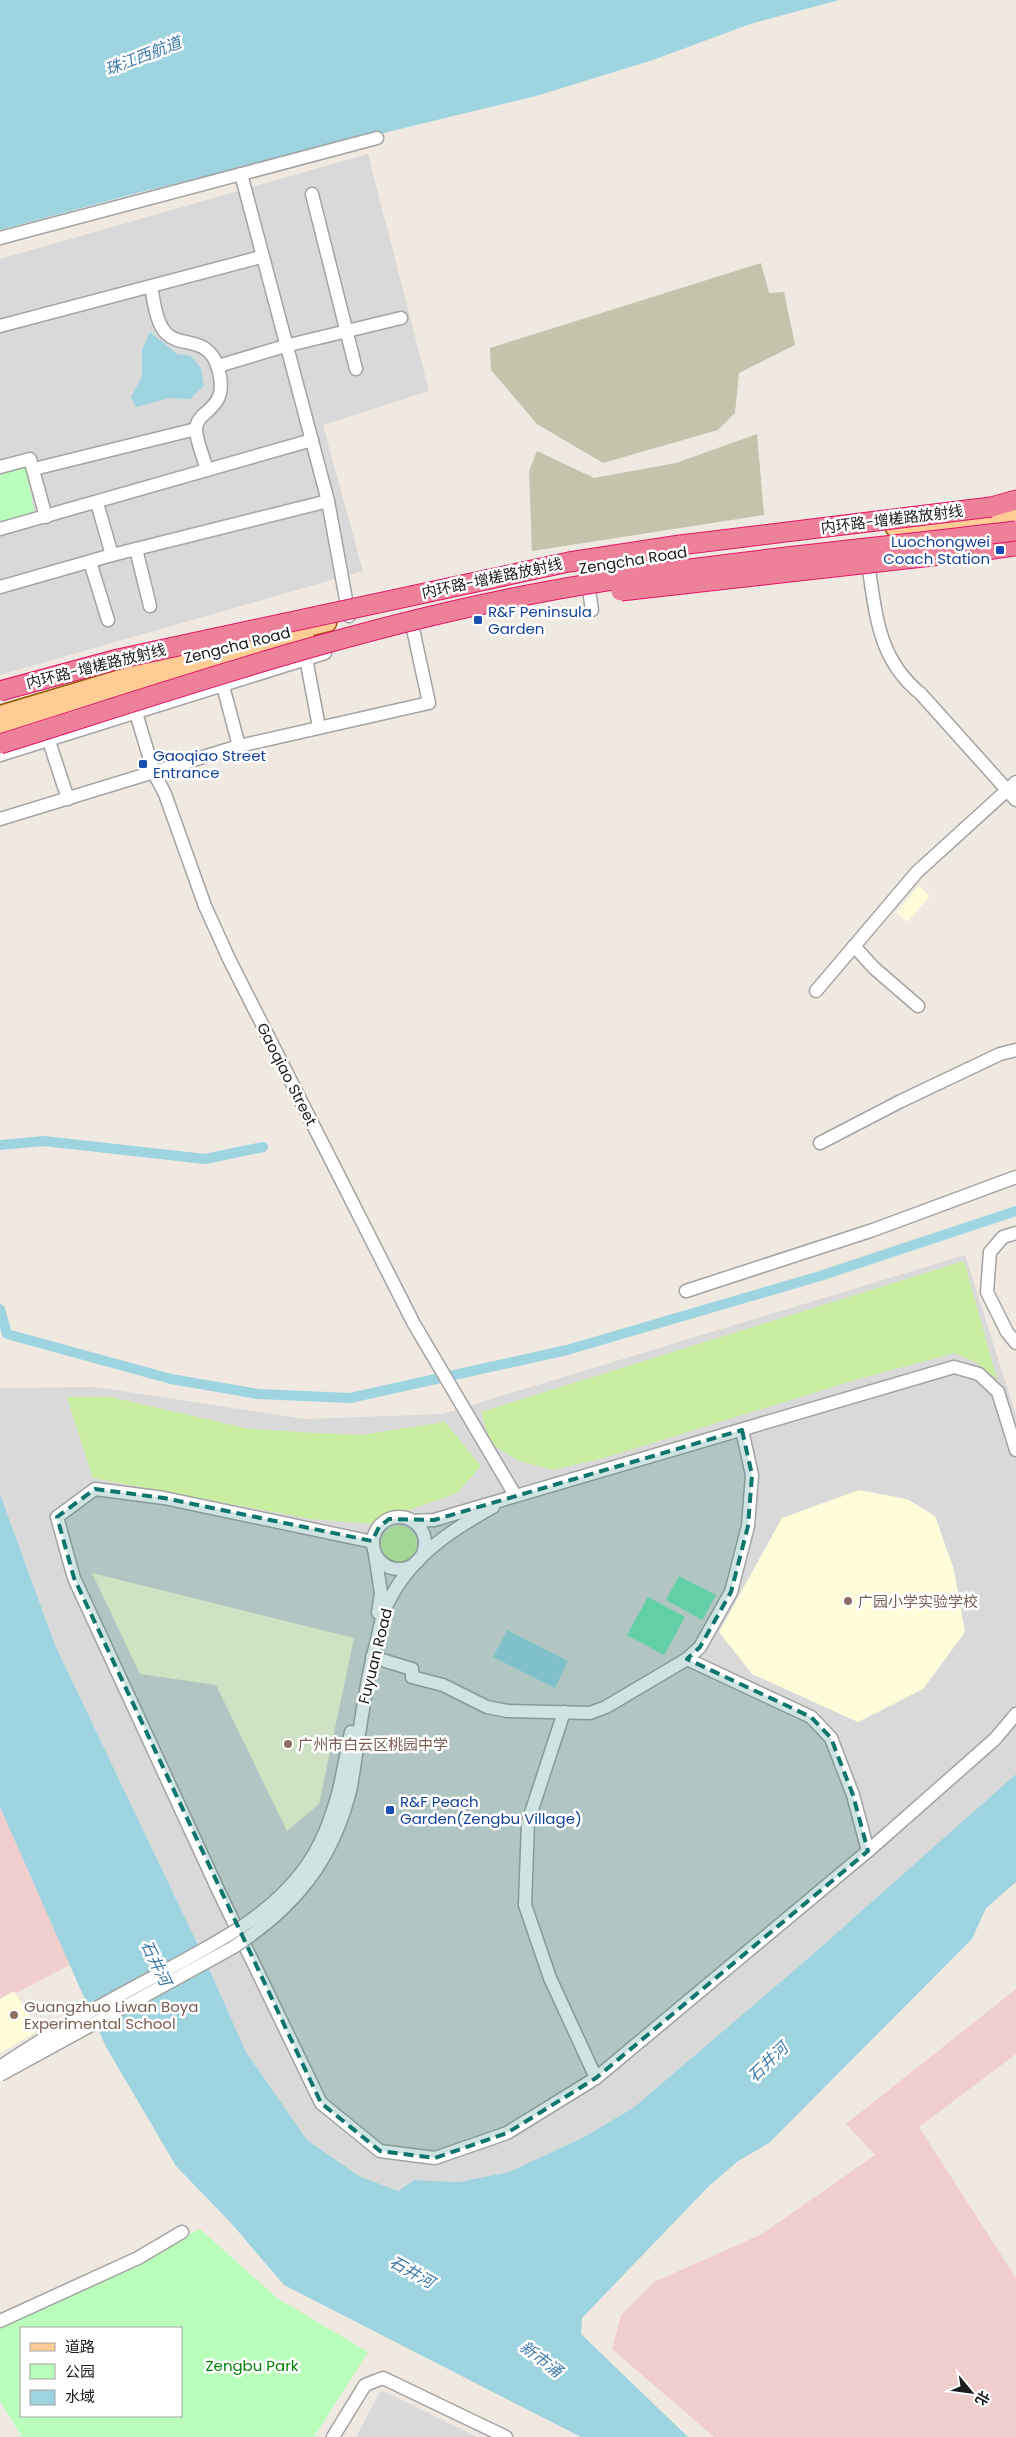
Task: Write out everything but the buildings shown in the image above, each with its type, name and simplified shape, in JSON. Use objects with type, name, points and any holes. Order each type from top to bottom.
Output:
[{"type":"highway","points":[[991,507],[1016,500]]},
{"type":"highway","points":[[991,507],[1016,505]]},
{"type":"highway","name":"内环路-增槎路放射线","points":[[0,690],[118,659],[569,562],[680,545],[991,507]]},
{"type":"highway","name":"Zengcha Road","points":[[528,595],[700,567],[1016,531]]},
{"type":"highway","points":[[528,595],[619,591],[1016,546]]},
{"type":"highway","name":"内环路-增槎路放射线","points":[[0,744],[356,635],[528,595]]},
{"type":"main road","points":[[180,660],[214,631],[348,610],[437,582],[509,566],[611,548],[737,530],[834,520],[1016,495]]},
{"type":"main road","name":"Zengcha Road","points":[[113,688],[180,660],[348,610],[412,604],[535,576],[648,558],[778,541],[1016,516]]},
{"type":"main road","name":"Zengcha Road","points":[[113,688],[226,660],[300,651],[390,619],[589,584],[832,553],[1016,526]]},
{"type":"main road","points":[[737,530],[778,541]]},
{"type":"main road","points":[[832,553],[867,557],[1016,538]]},
{"type":"main road","points":[[509,566],[535,576]]},
{"type":"main road","points":[[412,604],[437,582]]},
{"type":"main road","points":[[300,651],[325,653],[589,584]]},
{"type":"main road","points":[[373,640],[390,619]]},
{"type":"main road","points":[[0,714],[113,688]]},
{"type":"main road","points":[[0,730],[113,688]]},
{"type":"street","points":[[0,238],[377,138]]},
{"type":"street","points":[[241,174],[261,257],[328,502],[348,610]]},
{"type":"street","points":[[312,194],[356,369]]},
{"type":"street","points":[[0,326],[261,257]]},
{"type":"street","points":[[151,287],[162,328],[166,334],[172,338],[189,341],[204,348],[218,366],[221,390],[219,400],[199,420],[196,429],[208,470]]},
{"type":"street","points":[[218,366],[346,330],[401,318]]},
{"type":"street","points":[[34,469],[196,429]]},
{"type":"street","points":[[0,529],[97,503],[312,440]]},
{"type":"street","points":[[0,468],[30,459],[46,516]]},
{"type":"street","points":[[0,587],[112,555],[328,502]]},
{"type":"street","points":[[97,503],[112,555]]},
{"type":"street","points":[[136,550],[150,606]]},
{"type":"street","points":[[816,991],[917,872],[1013,791],[921,694],[904,680],[881,639],[867,557]]},
{"type":"street","points":[[90,562],[108,620]]},
{"type":"street","points":[[589,584],[592,610]]},
{"type":"street","points":[[0,819],[239,746],[429,703],[413,630]]},
{"type":"street","points":[[0,684],[110,655],[214,631]]},
{"type":"street","points":[[0,756],[223,686],[300,651],[319,727]]},
{"type":"street","points":[[223,686],[239,746]]},
{"type":"street","name":"Gaoqiao Street","points":[[136,713],[154,773],[165,794],[205,906],[229,959],[392,1284],[438,1367],[514,1495]]},
{"type":"street","points":[[49,741],[68,799]]},
{"type":"street","points":[[854,946],[874,968],[918,1006]]},
{"type":"street","points":[[820,1143],[901,1101],[1000,1054],[1016,1050]]},
{"type":"street","points":[[686,1291],[873,1230],[1016,1177]]},
{"type":"street","points":[[1016,1233],[1003,1238],[990,1252],[987,1292],[1007,1332],[1016,1343]]},
{"type":"street","points":[[413,1521],[423,1532],[425,1542],[424,1551],[418,1561],[410,1567],[395,1569],[385,1566],[374,1548],[376,1531],[386,1521],[399,1517],[413,1521],[434,1520],[954,1367],[979,1374],[998,1392],[1016,1450]]},
{"type":"street","points":[[372,1657],[412,1669],[412,1677],[443,1685],[487,1707],[507,1711],[590,1713],[606,1707],[687,1659],[700,1646],[731,1592],[748,1526],[752,1475],[742,1430]]},
{"type":"street","points":[[374,1548],[164,1498],[95,1489],[57,1517],[74,1578],[216,1885],[322,2103],[380,2151],[435,2158],[507,2133],[596,2078],[868,1851],[995,1739],[1016,1714]]},
{"type":"street","name":"Fuyuan Road","points":[[345,1787],[372,1657],[389,1599],[404,1576],[454,1529],[514,1495]]},
{"type":"street","name":"Fuyuan Road","points":[[345,1787],[360,1682],[380,1604],[380,1584],[374,1548]]},
{"type":"street","points":[[687,1659],[811,1717],[831,1738],[853,1795],[868,1851]]},
{"type":"street","points":[[564,1712],[528,1822],[525,1905],[550,1978],[596,2078]]},
{"type":"street","points":[[0,2067],[75,2021],[230,1935],[267,1910],[303,1872],[317,1850],[345,1787]]},
{"type":"street","points":[[0,2076],[232,1948],[265,1926],[300,1892],[324,1858],[340,1827],[345,1787]]},
{"type":"street","points":[[0,2321],[138,2258],[182,2232]]},
{"type":"street","points":[[333,2437],[365,2385],[383,2378],[506,2437]]},
{"type":"highlighted area","points":[[742,1430],[752,1475],[748,1526],[731,1592],[700,1647],[687,1659],[811,1717],[831,1738],[853,1795],[868,1851],[596,2078],[507,2133],[435,2158],[380,2151],[321,2103],[74,1578],[57,1517],[95,1489],[164,1498],[372,1541],[379,1527],[389,1519],[434,1520]]},
{"type":"shaded area","points":[[368,154],[429,391],[323,425],[363,571],[0,675],[0,259]]},
{"type":"shaded area","points":[[761,263],[769,293],[784,292],[795,345],[739,373],[735,413],[718,430],[603,463],[537,424],[491,370],[490,348]]},
{"type":"shaded area","points":[[757,434],[764,515],[532,551],[529,471],[537,451],[594,478],[676,463]]},
{"type":"shaded area","points":[[919,886],[930,896],[907,922],[896,912]]},
{"type":"shaded area","points":[[965,1255],[1016,1415],[1016,1774],[804,1962],[633,2108],[584,2137],[509,2172],[459,2182],[414,2180],[398,2191],[359,2176],[307,2140],[246,2052],[207,1964],[55,1645],[0,1494],[0,1388],[96,1387],[305,1419],[442,1414]]},
{"type":"shaded area","name":"广园小学实验学校","points":[[859,1490],[907,1499],[935,1516],[954,1570],[965,1632],[923,1689],[858,1722],[752,1674],[719,1632],[782,1518]]},
{"type":"shaded area","name":"广州市白云区桃园中学","points":[[92,1573],[354,1638],[319,1804],[287,1831],[216,1685],[140,1674]]},
{"type":"shaded area","points":[[0,1807],[70,1965],[0,2001]]},
{"type":"shaded area","points":[[1016,1989],[1016,2054],[919,2127],[1016,2278],[1016,2437],[714,2437],[612,2349],[621,2315],[654,2282],[762,2234],[875,2155],[846,2124]]},
{"type":"shaded area","name":"Guangzhuo Liwan Boya Experimental School","points":[[14,1991],[39,2030],[0,2053],[0,1999]]},
{"type":"shaded area","points":[[381,2390],[477,2437],[356,2437]]},
{"type":"green space","points":[[25,468],[35,513],[0,522],[0,475]]},
{"type":"green space","points":[[964,1261],[997,1379],[977,1363],[955,1353],[855,1380],[604,1458],[552,1470],[517,1460],[490,1443],[481,1412]]},
{"type":"green space","points":[[67,1397],[111,1397],[245,1428],[297,1432],[361,1435],[445,1422],[481,1466],[457,1493],[370,1524],[311,1519],[93,1478]]},
{"type":"green space","points":[[399,1526],[406,1527],[412,1531],[416,1537],[416,1551],[412,1557],[406,1561],[399,1562],[392,1561],[386,1557],[382,1551],[381,1544],[382,1537],[386,1531],[392,1527]]},
{"type":"green space","points":[[679,1576],[716,1595],[702,1620],[666,1600]]},
{"type":"green space","points":[[648,1597],[685,1617],[664,1655],[627,1635]]},
{"type":"green space","name":"Zengbu Park","points":[[200,2229],[277,2298],[368,2352],[314,2437],[22,2437],[0,2401],[0,2327]]},
{"type":"water","name":"珠江西航道","points":[[0,0],[839,0],[750,24],[653,60],[536,96],[141,192],[0,230]]},
{"type":"water","points":[[150,332],[177,354],[191,356],[201,368],[204,386],[190,399],[169,398],[136,407],[131,397],[142,376],[142,350]]},
{"type":"water","points":[[0,1494],[55,1645],[207,1964],[246,2052],[307,2140],[359,2176],[398,2191],[414,2180],[459,2182],[509,2172],[584,2137],[633,2108],[804,1962],[1016,1774],[1016,1882],[986,1908],[972,1939],[769,2143],[738,2161],[709,2186],[582,2318],[581,2334],[688,2437],[581,2437],[284,2285],[231,2223],[176,2166],[106,2047],[0,1807]]},
{"type":"water","points":[[507,1630],[568,1661],[555,1688],[493,1657]]},
{"type":"waterway","points":[[0,1145],[44,1141],[205,1159],[263,1147]]},
{"type":"waterway","points":[[0,1309],[7,1334],[171,1379],[258,1394],[350,1398],[567,1350],[820,1276],[1016,1211]]},
{"type":"place","name":"Luochongwei Coach Station","points":[[1000,550]]},
{"type":"place","name":"R&F Peninsula Garden","points":[[478,620]]},
{"type":"place","name":"Gaoqiao Street Entrance","points":[[143,764]]},
{"type":"place","name":"广园小学实验学校","points":[[848,1601]]},
{"type":"place","name":"广州市白云区桃园中学","points":[[288,1744]]},
{"type":"place","name":"R&F Peach Garden(Zengbu Village)","points":[[390,1810]]},
{"type":"place","name":"Guangzhuo Liwan Boya Experimental School","points":[[14,2015]]},
{"type":"water label","name":"石井河","points":[[156,1963]]},
{"type":"water label","name":"石井河","points":[[768,2062]]},
{"type":"water label","name":"石井河","points":[[412,2272]]},
{"type":"water label","name":"新市涌","points":[[541,2359]]}]
